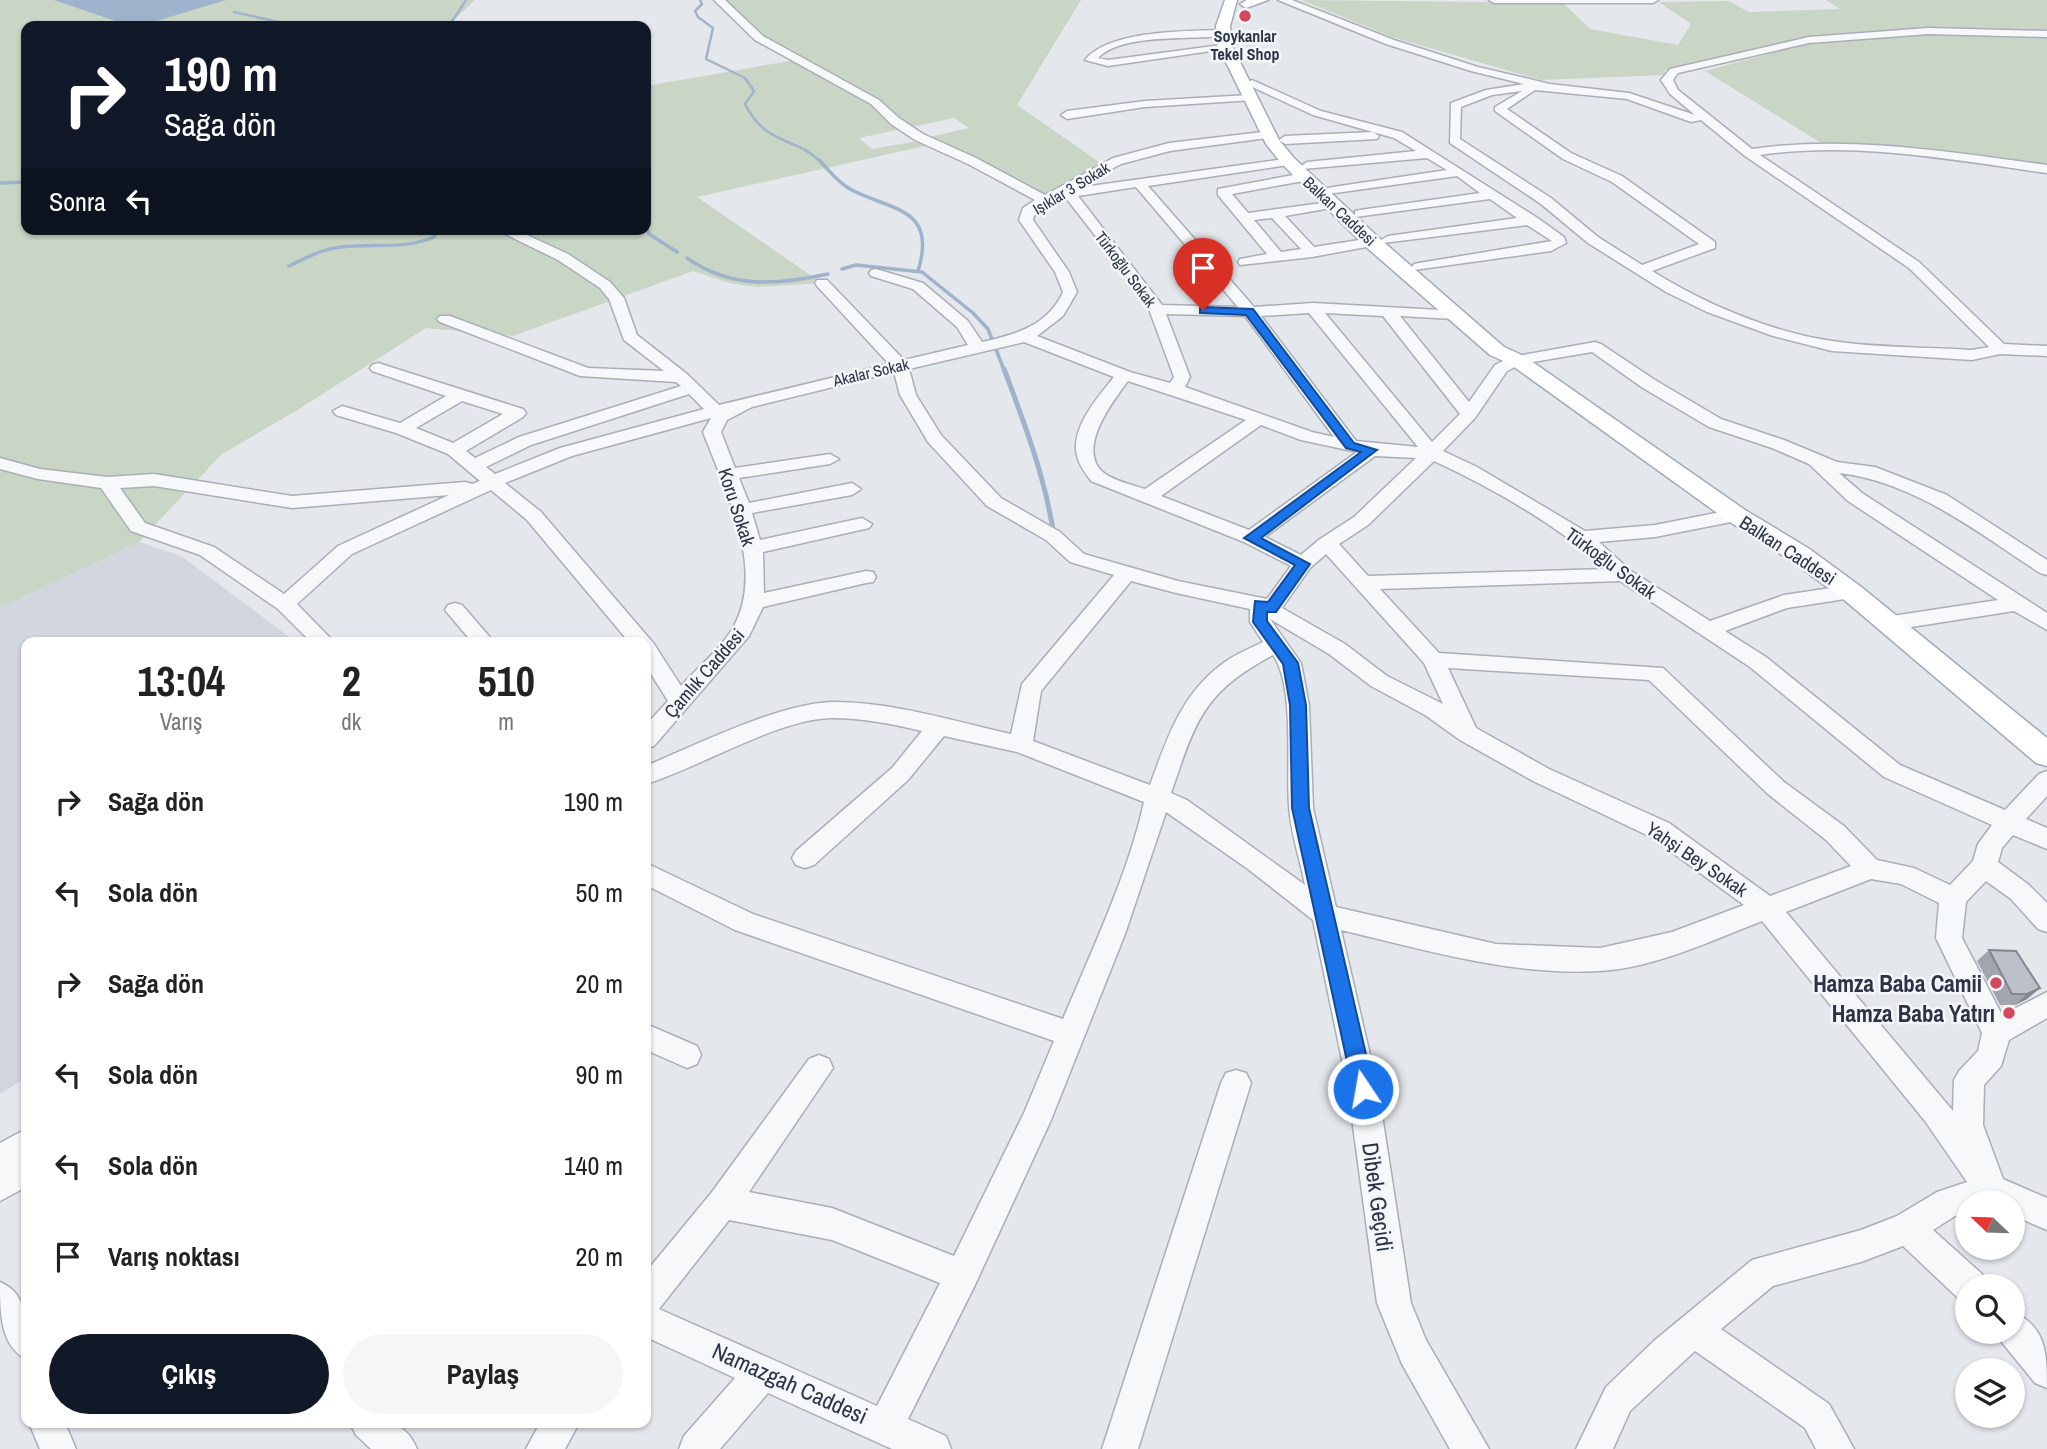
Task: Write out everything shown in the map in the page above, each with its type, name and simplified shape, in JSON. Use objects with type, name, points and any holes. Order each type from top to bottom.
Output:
[{"type":"main road","points":[[1224,39],[1225,15],[1231,0]]},
{"type":"main road","points":[[1250,2],[1262,0]]},
{"type":"main road","name":"Balkan Caddesi","points":[[1250,2],[1237,15],[1234,29],[1240,54],[1288,161],[1306,172]]},
{"type":"main road","name":"Balkan Caddesi","points":[[1224,39],[1249,98],[1306,172],[1454,314],[1497,351],[1517,360],[1736,516],[1799,554],[1851,592],[1892,623],[2047,755]]},
{"type":"main road","name":"Balkan Caddesi","points":[[1333,197],[1360,214],[1380,241],[1419,267],[1510,349],[1517,360]]},
{"type":"street","points":[[719,0],[759,38],[875,102],[919,138],[1048,198],[1288,161]]},
{"type":"street","points":[[1283,0],[1390,42],[1475,69],[1550,87]]},
{"type":"street","points":[[1494,0],[1653,0]]},
{"type":"street","points":[[2000,349],[1914,265],[1749,153],[1674,92],[1667,80],[1674,71],[1809,40],[1928,31],[2047,34]]},
{"type":"street","points":[[1192,34],[1224,39],[1108,63],[1090,60],[1097,52],[1116,45],[1192,34]]},
{"type":"street","points":[[1252,83],[1317,113],[1398,135],[1556,236],[1559,243],[1551,247],[1419,267]]},
{"type":"street","points":[[1717,128],[1642,99],[1550,87],[1515,86],[1471,97],[1455,105],[1454,140],[1546,201],[1593,240],[1686,299],[1712,309],[1816,344],[1972,355],[2000,349],[2047,351]]},
{"type":"street","points":[[1550,87],[1532,90],[1499,109],[1567,156],[1617,179],[1710,245],[1641,270]]},
{"type":"street","points":[[1067,115],[1145,104],[1249,98]]},
{"type":"street","name":"Işıklar 3 Sokak","points":[[1025,337],[1053,317],[1064,305],[1070,292],[1062,272],[1027,220],[1028,211],[1109,164],[1150,151],[1277,135],[1398,135]]},
{"type":"street","points":[[1749,153],[1787,147],[1858,147],[2047,169]]},
{"type":"street","points":[[1277,257],[1223,192],[1306,172],[1430,154]]},
{"type":"street","points":[[1244,218],[1276,214],[1333,197],[1459,172]]},
{"type":"street","points":[[1139,183],[1250,312],[1350,446]]},
{"type":"street","name":"Türkoğlu Sokak","points":[[1069,193],[1153,300],[1182,376],[1175,389]]},
{"type":"street","points":[[1360,214],[1491,195]]},
{"type":"street","points":[[1276,214],[1312,253]]},
{"type":"street","points":[[1245,262],[1531,220]]},
{"type":"street","points":[[515,235],[563,257],[604,285],[616,298],[630,337],[686,383],[718,414]]},
{"type":"street","points":[[876,273],[918,286],[963,324],[980,348]]},
{"type":"street","points":[[822,282],[900,366]]},
{"type":"street","points":[[1313,308],[1432,453]]},
{"type":"street","points":[[1157,309],[1250,312],[1313,308],[1454,314]]},
{"type":"street","points":[[1387,310],[1469,414]]},
{"type":"street","points":[[445,319],[586,373],[686,383]]},
{"type":"street","name":"Türkoğlu Sokak","points":[[1025,337],[1124,375],[1175,389],[1307,436],[1371,450],[1432,453],[1471,471],[1582,537],[1624,575],[1758,662],[1892,771],[2047,839]]},
{"type":"street","name":"Akalar Sokak","points":[[487,484],[566,452],[718,414],[742,404],[1025,337]]},
{"type":"street","points":[[1260,604],[1271,608],[1303,564],[1327,543],[1361,521],[1432,453],[1469,414],[1501,368],[1517,360],[1595,348],[1715,423],[1778,444],[1834,467],[1869,471],[1940,499],[2047,569]]},
{"type":"street","name":"Yahşi Bey Sokak","points":[[900,366],[908,395],[934,438],[994,502],[1053,536],[1077,558],[1126,574],[1260,604],[1336,649],[1379,681],[1433,709],[1468,734],[1541,775],[1660,830],[1767,908],[1936,1111],[1991,1190]]},
{"type":"street","points":[[377,368],[517,413],[454,450]]},
{"type":"street","points":[[1124,375],[1101,405],[1085,440],[1086,458],[1097,477],[1251,538],[1303,564]]},
{"type":"street","points":[[474,466],[525,441],[686,383]]},
{"type":"street","points":[[402,429],[459,395]]},
{"type":"street","points":[[342,411],[402,429],[454,450],[474,466],[487,484],[534,516],[636,637]]},
{"type":"street","name":"Koru Sokak","points":[[718,414],[712,432],[729,474],[752,548],[754,602]]},
{"type":"street","points":[[1145,498],[1260,418]]},
{"type":"street","points":[[1251,538],[1371,450]]},
{"type":"street","points":[[729,474],[830,459]]},
{"type":"street","points":[[1814,460],[1855,497],[2047,623]]},
{"type":"street","points":[[0,463],[38,474],[107,483],[154,480],[292,502],[487,484]]},
{"type":"street","points":[[107,483],[138,527],[207,551],[285,604],[318,637]]},
{"type":"street","points":[[285,604],[345,550],[487,484]]},
{"type":"street","points":[[740,510],[852,489]]},
{"type":"street","points":[[1582,537],[1655,531],[1736,516]]},
{"type":"street","points":[[752,548],[862,524]]},
{"type":"street","points":[[1327,543],[1433,660],[1468,734]]},
{"type":"street","points":[[1021,745],[1030,689],[1126,574]]},
{"type":"street","points":[[1361,583],[1624,575]]},
{"type":"street","points":[[754,602],[866,577]]},
{"type":"street","points":[[1707,629],[1784,602],[1851,592]]},
{"type":"street","name":"Çamlık Caddesi","points":[[651,734],[741,631],[750,617],[754,602]]},
{"type":"street","name":"Dibek Geçidi","points":[[1260,604],[1260,622],[1290,663],[1298,705],[1301,808],[1363,1089],[1394,1303],[1414,1352],[1471,1449]]},
{"type":"street","points":[[1892,623],[2015,604]]},
{"type":"street","points":[[456,610],[480,637]]},
{"type":"street","points":[[886,1425],[1036,1120],[1134,875],[1152,822],[1157,797],[1185,721],[1210,687],[1233,667],[1276,644]]},
{"type":"street","points":[[651,657],[679,701]]},
{"type":"street","points":[[1433,660],[1655,674],[1776,788],[1835,833],[1870,869]]},
{"type":"street","points":[[651,773],[787,718],[831,710],[890,715],[1021,745],[1157,797],[1178,807],[1257,862],[1325,915],[1496,956],[1600,960],[1674,943],[1870,869],[1905,875],[1953,898]]},
{"type":"street","points":[[805,858],[900,774],[939,726]]},
{"type":"street","points":[[1991,1190],[1968,1125],[1969,1080],[1991,1056],[1996,1032],[1949,938],[1953,898],[1985,866],[1990,844],[2047,780]]},
{"type":"street","points":[[1985,866],[2021,892],[2047,921]]},
{"type":"street","points":[[651,876],[744,922],[1072,1035]]},
{"type":"street","points":[[1996,1032],[2047,1004]]},
{"type":"street","points":[[651,1039],[687,1055]]},
{"type":"street","points":[[651,1292],[723,1203],[819,1068]]},
{"type":"street","points":[[1119,1449],[1236,1083]]},
{"type":"street","points":[[0,1160],[21,1147]]},
{"type":"street","points":[[0,1186],[21,1172]]},
{"type":"street","points":[[1594,1449],[1618,1399],[1667,1352],[1764,1272],[1861,1246],[1908,1228],[1955,1201]]},
{"type":"street","points":[[723,1203],[832,1224],[962,1275]]},
{"type":"street","points":[[2025,1205],[2047,1214]]},
{"type":"street","points":[[1908,1228],[1957,1274]]},
{"type":"street","points":[[0,1299],[21,1334]]},
{"type":"street","name":"Namazgah Caddesi","points":[[651,1322],[886,1425],[933,1449]]},
{"type":"street","points":[[1695,1331],[1817,1416],[1836,1449]]},
{"type":"street","points":[[2025,1344],[2047,1371]]},
{"type":"street","points":[[704,1447],[764,1371]]},
{"type":"street","points":[[49,1428],[58,1449]]},
{"type":"street","points":[[374,1428],[399,1449]]},
{"type":"street","points":[[544,1449],[558,1428]]},
{"type":"shaded area","points":[[139,542],[181,556],[289,637],[21,637],[21,1081],[0,1094],[0,608]]},
{"type":"green space","points":[[0,0],[475,0],[452,21],[21,21],[21,235],[651,235],[651,85],[795,60],[871,102],[902,129],[859,138],[872,149],[918,141],[929,145],[697,197],[822,283],[757,287],[729,283],[693,271],[513,336],[426,328],[299,409],[222,454],[139,542],[0,608]]},
{"type":"green space","points":[[725,0],[1081,0],[1017,105],[1102,164],[1044,194],[977,159],[925,138],[969,128],[954,118],[911,127],[881,101],[761,37],[754,26]]},
{"type":"green space","points":[[1301,0],[1563,3],[1590,29],[1678,45],[1691,24],[1659,2],[1728,1],[1749,12],[1840,9],[1826,0],[2047,0],[2047,32],[1984,30],[1805,38],[1665,70],[1663,75],[1541,80],[1392,37]]},
{"type":"green space","points":[[1935,34],[2047,37],[2047,167],[1821,143],[1705,71],[1812,42]]},
{"type":"water","points":[[54,0],[226,0],[157,21],[115,21]]},
{"type":"building","points":[[1989,950],[2016,951],[2040,988],[2027,994],[2012,994]]},
{"type":"waterway","points":[[452,21],[466,0]]},
{"type":"waterway","points":[[700,0],[702,4],[695,11],[698,17],[713,28],[706,59],[745,78],[754,91],[745,104],[762,127],[821,162]]},
{"type":"waterway","points":[[234,12],[274,21]]},
{"type":"waterway","points":[[821,162],[845,186],[894,207],[916,222],[921,234],[922,250],[918,271]]},
{"type":"waterway","points":[[0,183],[21,182]]},
{"type":"waterway","points":[[289,266],[334,248],[400,245],[423,241],[434,235]]},
{"type":"waterway","points":[[651,235],[677,252]]},
{"type":"waterway","points":[[687,258],[720,275],[755,282],[828,274]]},
{"type":"waterway","points":[[842,269],[856,265],[922,272],[973,313],[988,329],[1004,370]]},
{"type":"waterway","points":[[1004,369],[1039,468],[1053,530]]},
{"type":"place","name":"Soykanlar Tekel Shop","points":[[1245,16]]},
{"type":"place","name":"Hamza Baba Camii","points":[[1996,983]]},
{"type":"place","name":"Hamza Baba Yatırı","points":[[2009,1013]]},
{"type":"route","points":[[1203,310],[1250,312],[1350,446],[1371,450],[1251,538],[1303,564],[1271,608],[1260,604],[1260,622],[1290,663],[1298,705],[1301,808],[1363,1089]]}]
